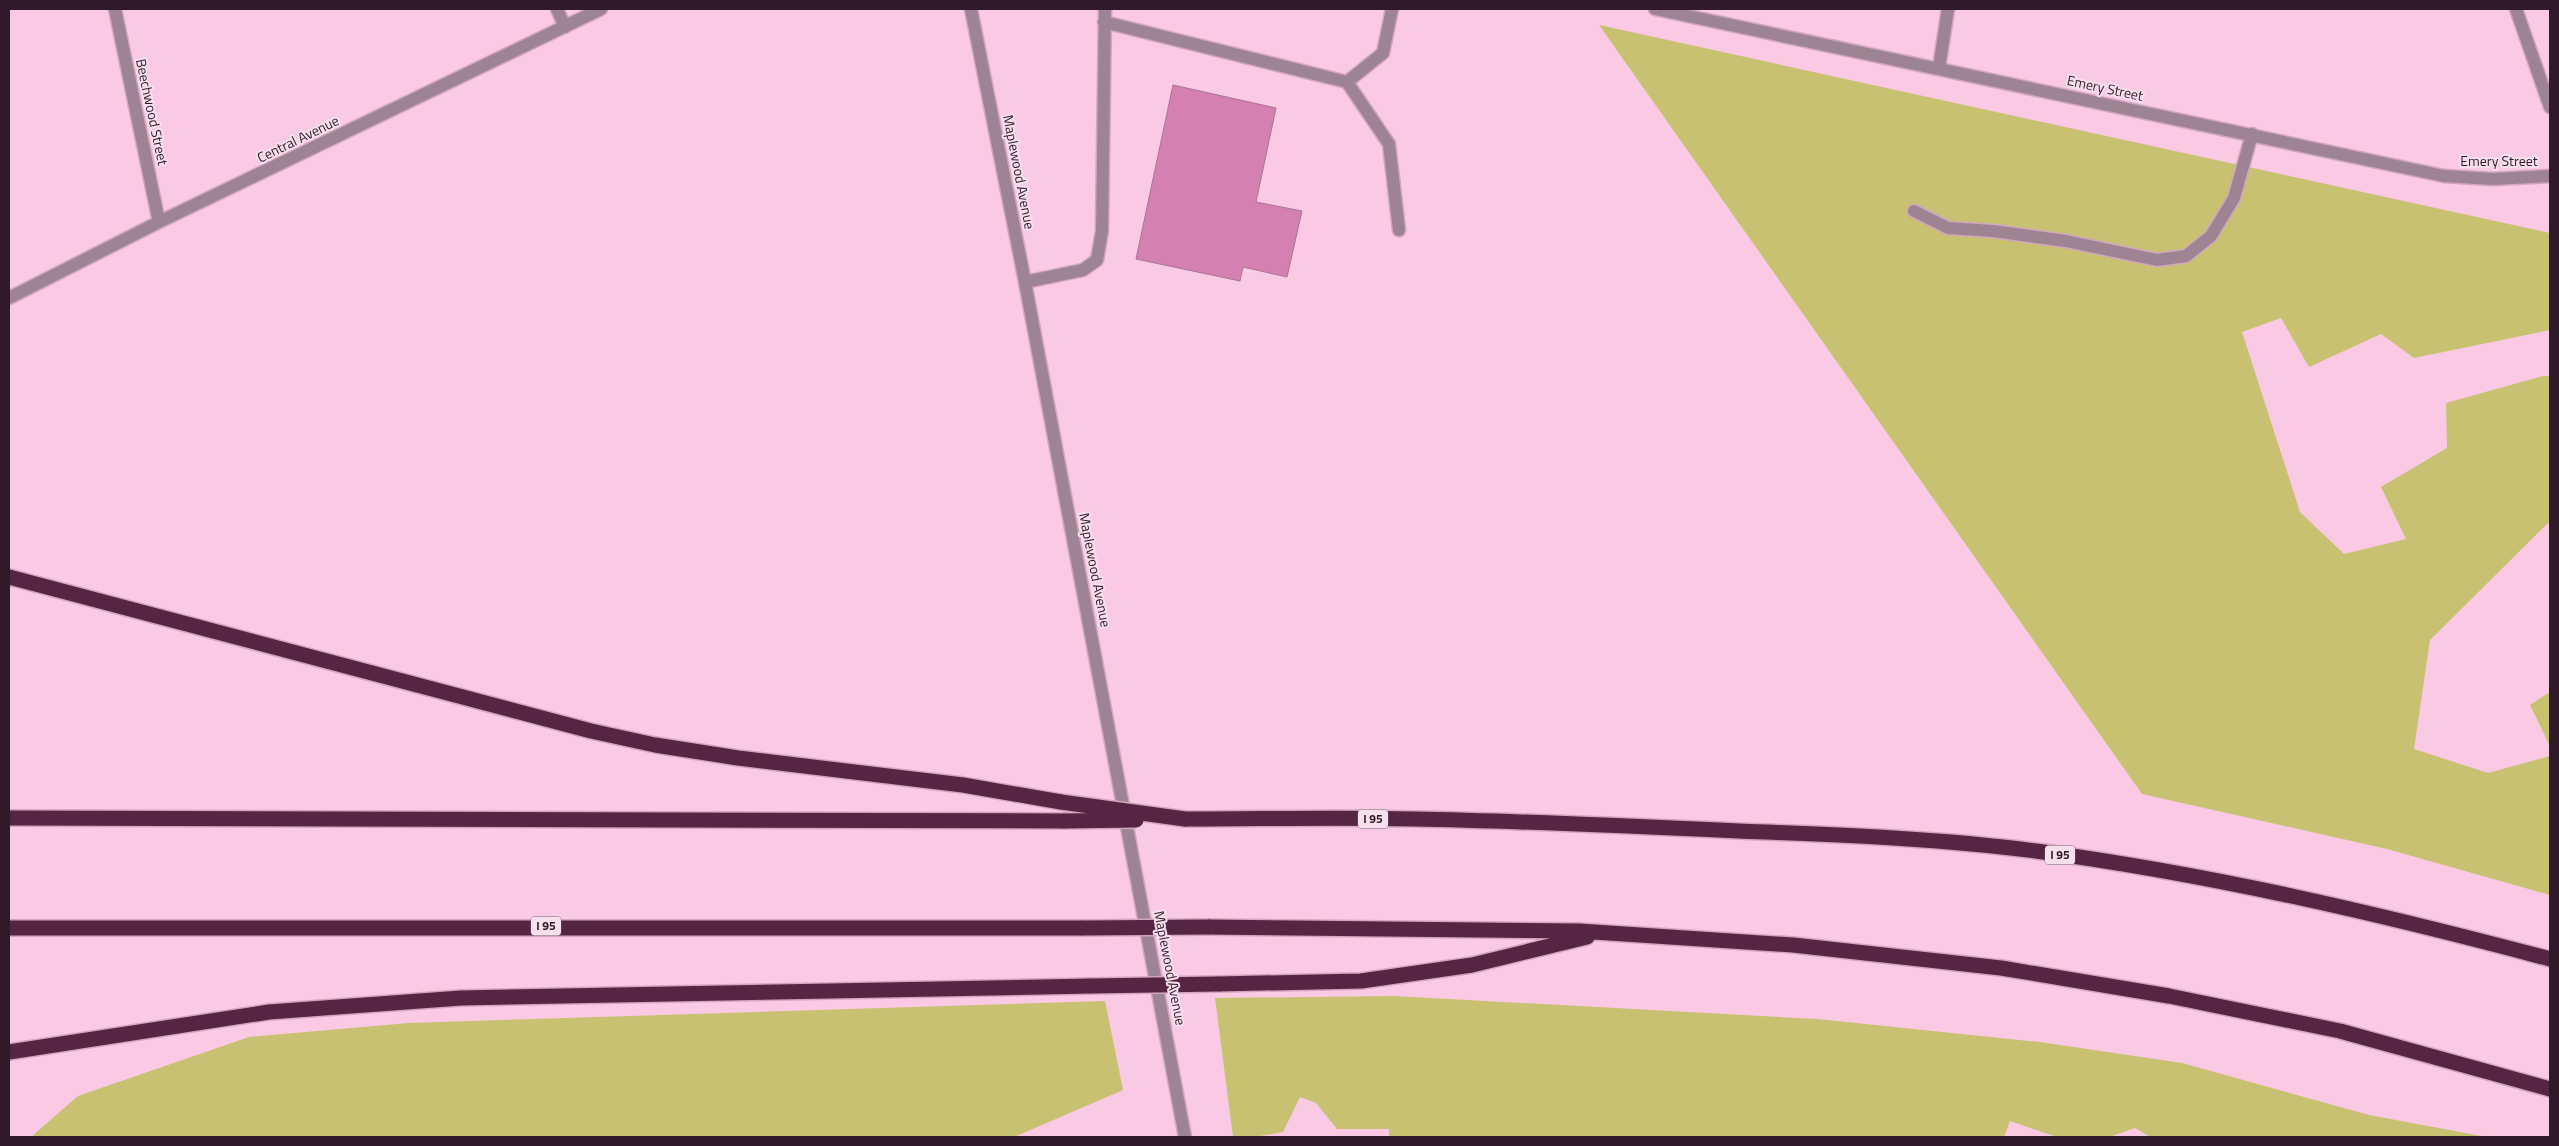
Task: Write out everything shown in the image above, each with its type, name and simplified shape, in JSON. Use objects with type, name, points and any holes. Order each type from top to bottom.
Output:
[{"type":"highway","points":[[9,577],[591,731],[637,741],[738,758],[964,785],[1061,802],[1185,819]]},
{"type":"highway","name":"I 95","points":[[9,818],[1065,821],[1410,819],[1561,822],[1892,838],[2034,851],[2174,873],[2305,898],[2448,931],[2550,959]]},
{"type":"highway","name":"I 95","points":[[9,928],[1208,927],[1606,933],[1793,945],[2011,970],[2169,996],[2340,1031],[2550,1089]]},
{"type":"highway","points":[[9,1052],[269,1012],[461,998],[1361,981],[1472,965],[1606,933]]},
{"type":"street","name":"Beechwood Street","points":[[115,9],[159,222]]},
{"type":"street","points":[[557,9],[565,27]]},
{"type":"street","name":"Central Avenue","points":[[9,298],[159,222],[601,9]]},
{"type":"street","name":"Maplewood Avenue","points":[[971,9],[1025,282],[1185,1137]]},
{"type":"street","points":[[1025,282],[1082,270],[1097,260],[1102,231],[1105,9]]},
{"type":"street","points":[[1347,82],[1383,53],[1392,9]]},
{"type":"street","name":"Emery Street","points":[[1655,9],[1695,13],[1939,68],[2444,176],[2493,179],[2550,176]]},
{"type":"street","points":[[1939,68],[1948,9]]},
{"type":"street","points":[[2516,9],[2550,107]]},
{"type":"street","points":[[1104,22],[1347,82],[1389,144],[1399,230]]},
{"type":"street","points":[[1914,210],[1948,228],[1993,231],[2066,240],[2157,260],[2186,256],[2212,236],[2234,198],[2252,134]]},
{"type":"shaded area","points":[[1599,25],[2550,233],[2550,330],[2414,358],[2381,334],[2309,367],[2281,318],[2242,332],[2300,512],[2344,554],[2406,539],[2381,487],[2447,448],[2446,403],[2543,376],[2550,376],[2550,521],[2430,640],[2414,749],[2488,773],[2550,756],[2550,895],[2387,849],[2142,794]]},
{"type":"shaded area","points":[[2550,692],[2550,746],[2530,705]]},
{"type":"shaded area","points":[[1394,996],[1817,1019],[2040,1042],[2182,1063],[2369,1115],[2487,1137],[2150,1137],[2135,1128],[2109,1137],[2057,1137],[2010,1121],[2004,1137],[1389,1137],[1389,1129],[1337,1129],[1316,1103],[1300,1097],[1283,1132],[1254,1137],[1233,1137],[1215,998]]},
{"type":"shaded area","points":[[1105,1001],[1123,1090],[1014,1137],[31,1137],[78,1096],[249,1037],[409,1023]]},
{"type":"building","points":[[1173,85],[1276,108],[1256,202],[1302,211],[1287,277],[1243,267],[1240,281],[1136,259]]}]
